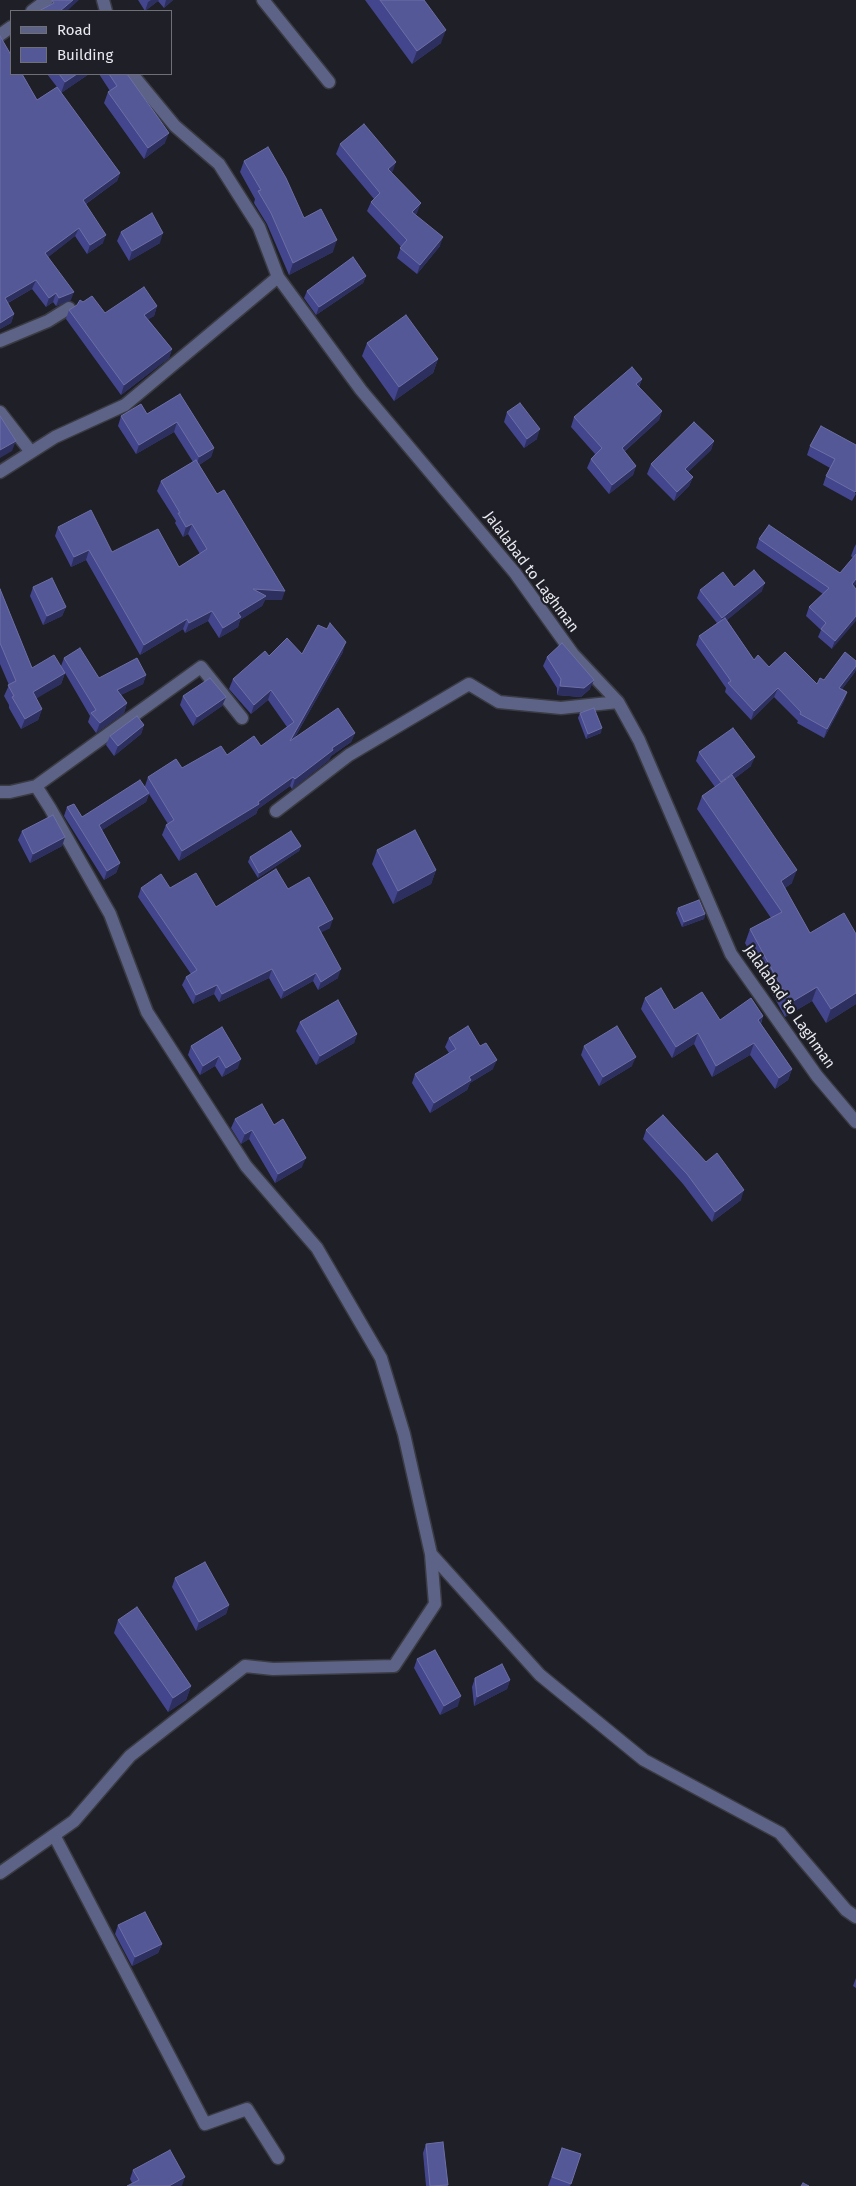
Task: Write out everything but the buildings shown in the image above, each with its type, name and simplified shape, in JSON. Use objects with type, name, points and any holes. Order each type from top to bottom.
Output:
[{"type":"street","points":[[33,10],[47,0]]},
{"type":"street","points":[[263,0],[329,82]]},
{"type":"street","name":"Jalalabad to Laghman","points":[[133,75],[174,126],[219,164],[259,227],[278,277],[361,390],[515,573],[573,654],[618,702],[639,740],[731,954],[817,1076],[856,1122]]},
{"type":"street","points":[[0,472],[55,437],[125,405],[278,277]]},
{"type":"street","points":[[0,341],[48,321],[69,308]]},
{"type":"street","points":[[0,412],[31,452]]},
{"type":"street","points":[[0,792],[10,792],[36,786],[201,667],[242,718]]},
{"type":"street","points":[[276,811],[349,755],[469,684],[499,702],[561,708],[618,702]]},
{"type":"street","points":[[0,1873],[74,1820],[130,1756],[245,1666],[272,1668],[394,1666],[435,1604],[431,1554],[404,1434],[381,1358],[317,1248],[246,1166],[147,1012],[110,914],[36,786]]},
{"type":"street","points":[[431,1554],[540,1675],[644,1760],[780,1833],[846,1910],[856,1917]]},
{"type":"street","points":[[54,1835],[205,2124],[247,2109],[278,2158]]}]
